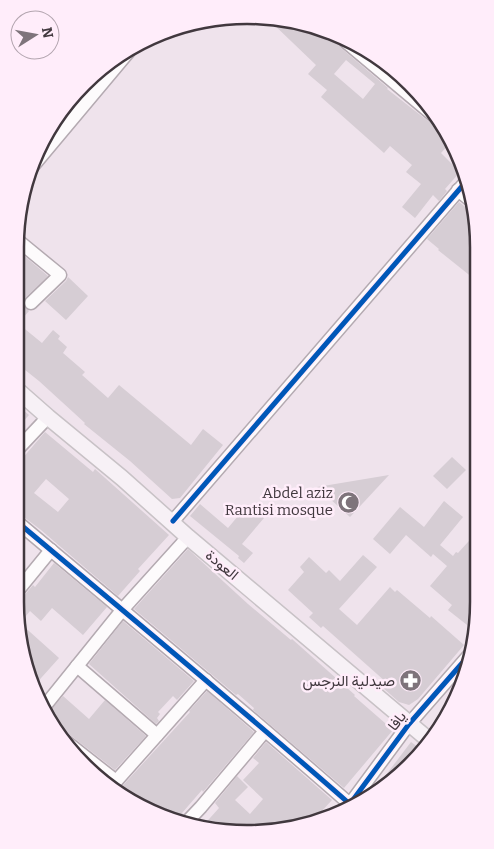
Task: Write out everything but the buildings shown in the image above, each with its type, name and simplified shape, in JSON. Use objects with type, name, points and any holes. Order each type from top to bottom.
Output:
[{"type":"main road","name":"العودة","points":[[24,396],[425,737]]},
{"type":"street","points":[[363,56],[415,100]]},
{"type":"street","points":[[46,151],[117,65]]},
{"type":"street","points":[[172,522],[461,187]]},
{"type":"street","points":[[24,246],[60,275],[31,303]]},
{"type":"street","points":[[24,442],[48,417]]},
{"type":"street","points":[[24,528],[123,609],[346,802]]},
{"type":"street","points":[[48,702],[123,609],[188,537]]},
{"type":"street","points":[[24,583],[51,550]]},
{"type":"street","name":"يافا","points":[[357,796],[409,724],[461,665]]},
{"type":"street","points":[[77,666],[157,735]]},
{"type":"street","points":[[115,782],[206,680]]},
{"type":"street","points":[[190,818],[265,731]]},
{"type":"cycle path","points":[[173,521],[462,186]]},
{"type":"cycle path","points":[[24,528],[226,697],[347,802]]},
{"type":"cycle path","points":[[355,797],[409,724],[462,664]]},
{"type":"place","name":"Abdel aziz Rantisi mosque","points":[[349,502]]},
{"type":"place","name":"صيدلية النرجس","points":[[411,681]]}]
